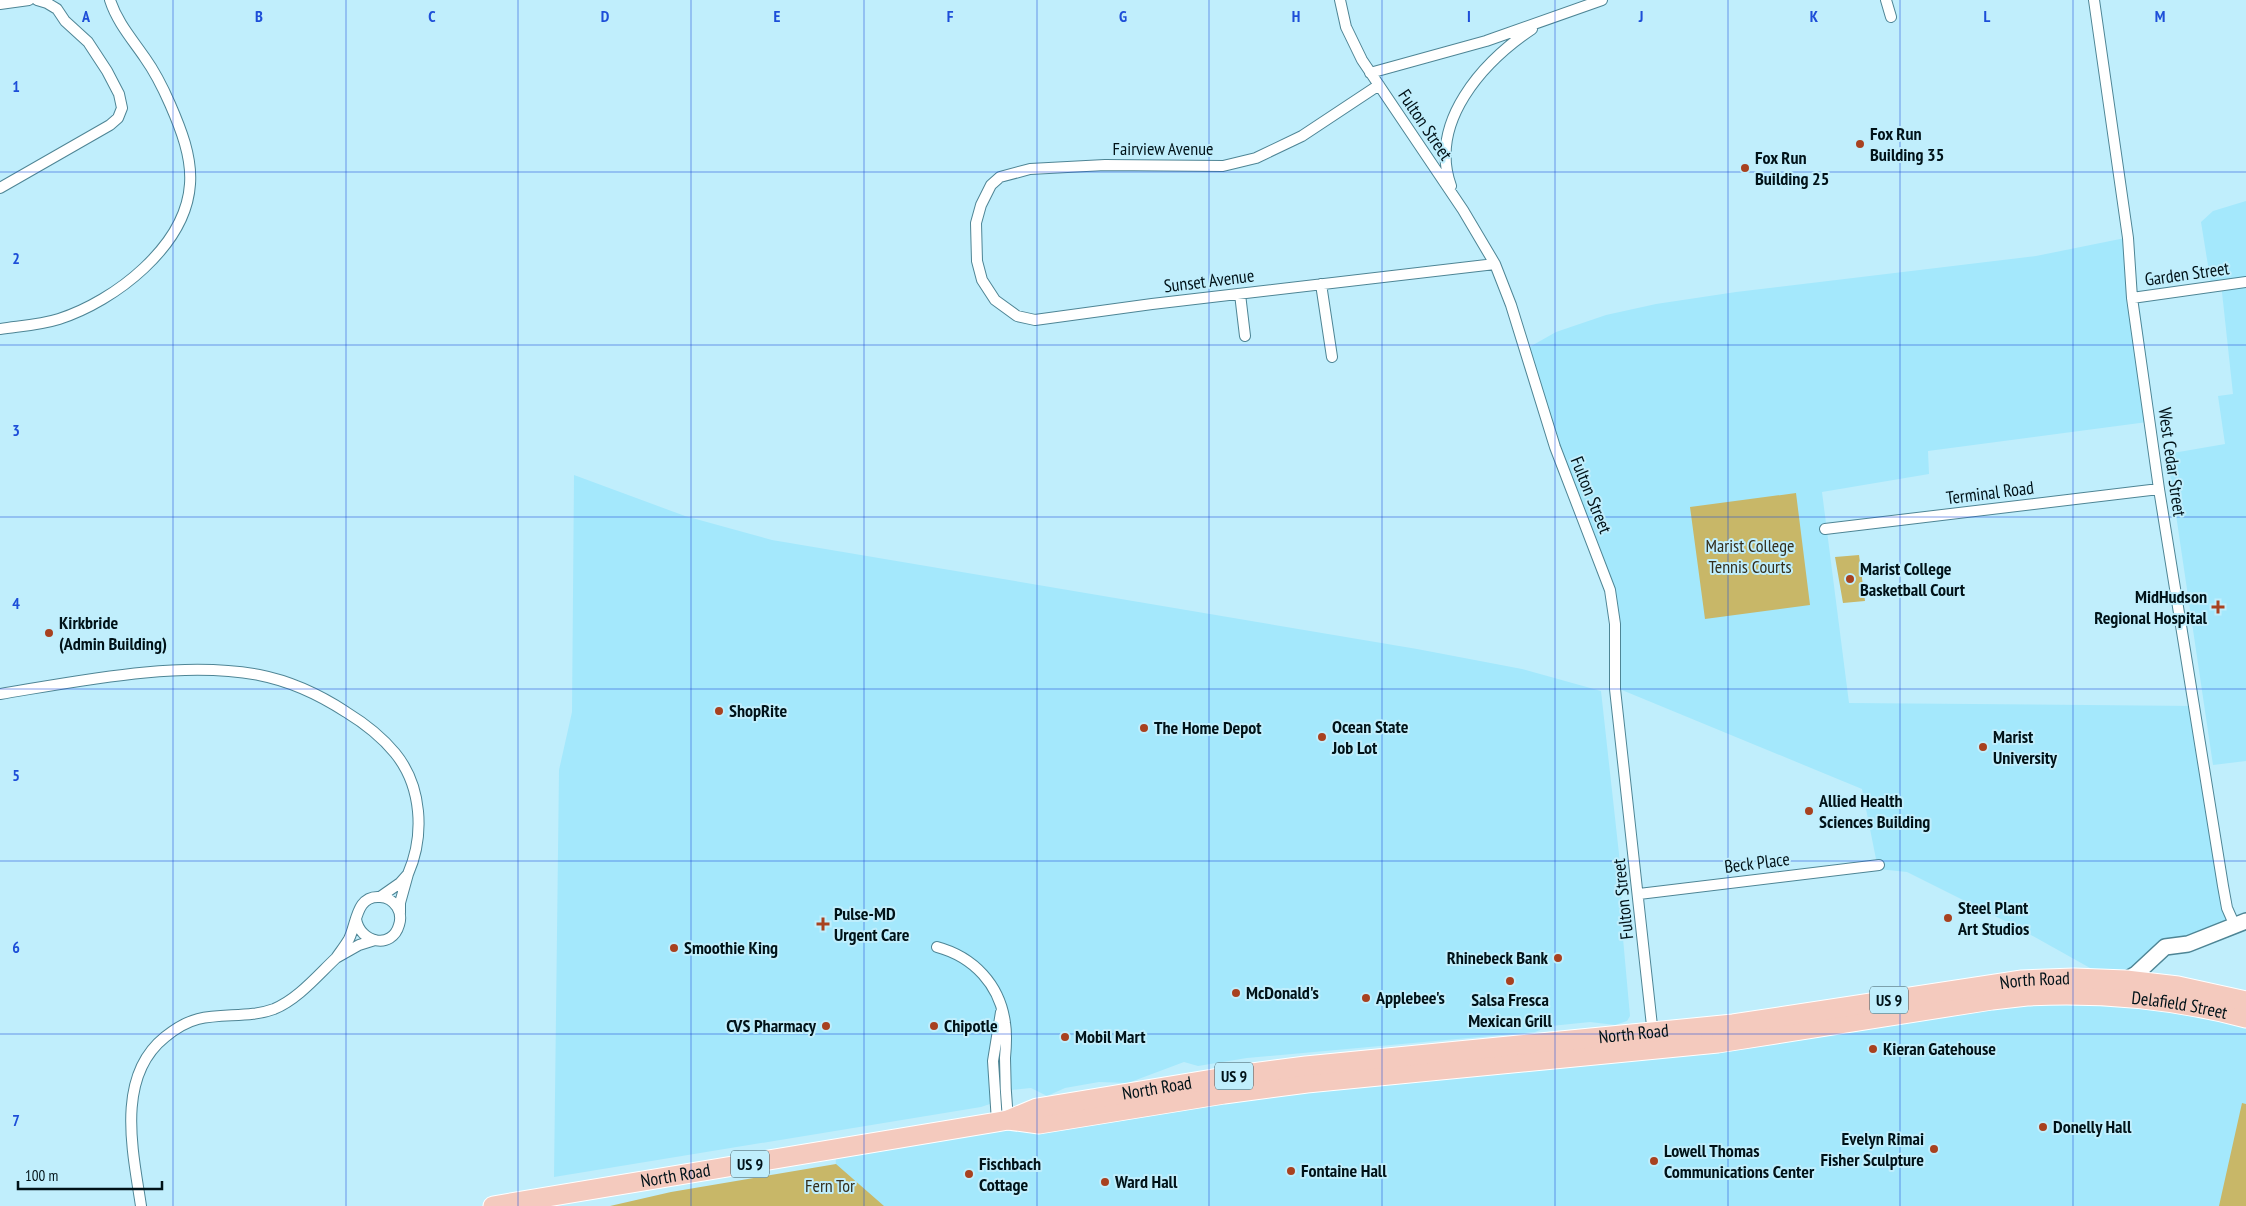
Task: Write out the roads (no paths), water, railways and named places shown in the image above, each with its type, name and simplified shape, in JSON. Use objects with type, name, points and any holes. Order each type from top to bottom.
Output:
[{"type":"highway","name":"North Road","points":[[1654,1042],[1788,1016],[2005,981],[2074,978],[2126,980]]},
{"type":"highway","name":"Delafield Street","points":[[2126,980],[2178,986],[2246,1001]]},
{"type":"highway","name":"North Road","points":[[492,1206],[1002,1121],[1037,1108],[1256,1072],[1654,1042],[1773,1035],[2010,997],[2062,994],[2114,995]]},
{"type":"highway","name":"Delafield Street","points":[[2114,995],[2182,1003],[2246,1018]]},
{"type":"street","points":[[0,4],[29,0]]},
{"type":"street","points":[[0,188],[110,125],[118,118],[122,108],[119,94],[108,71],[88,42],[52,5],[38,0]]},
{"type":"street","points":[[0,330],[61,318],[82,310],[113,292],[132,278],[157,254],[175,230],[186,208],[190,173],[189,160],[180,129],[160,83],[124,30],[110,0]]},
{"type":"street","name":"Fulton Street","points":[[1340,0],[1350,37],[1370,73],[1458,203],[1494,264],[1511,305],[1548,429],[1601,564],[1612,601],[1614,679],[1654,1042]]},
{"type":"street","points":[[1370,73],[1486,42],[1602,0]]},
{"type":"street","points":[[1886,0],[1891,17]]},
{"type":"street","name":"West Cedar Street","points":[[2094,0],[2128,238],[2132,298],[2159,489],[2223,886],[2227,908],[2237,925]]},
{"type":"street","points":[[1458,203],[1449,181],[1445,160],[1447,140],[1461,102],[1476,78],[1497,56],[1521,37],[1560,14]]},
{"type":"street","name":"Fairview Avenue","points":[[976,242],[976,223],[981,205],[991,185],[1000,176],[1030,169],[1105,165],[1223,166],[1256,158],[1302,136],[1379,85]]},
{"type":"street","name":"Sunset Avenue","points":[[976,242],[977,261],[982,280],[995,300],[1016,316],[1035,320],[1494,264]]},
{"type":"street","name":"Garden Street","points":[[2132,298],[2246,282]]},
{"type":"street","points":[[1321,284],[1332,357]]},
{"type":"street","points":[[1240,294],[1245,336]]},
{"type":"street","name":"Terminal Road","points":[[1825,529],[2159,489]]},
{"type":"street","points":[[0,694],[124,676],[182,671],[223,672],[260,676],[307,691],[340,708],[371,729],[391,748],[411,777],[417,799],[416,849],[400,903],[398,929],[394,935],[388,939],[375,940],[359,945],[336,958]]},
{"type":"street","name":"Beck Place","points":[[1639,894],[1879,865]]},
{"type":"street","points":[[141,1206],[134,1156],[133,1099],[137,1078],[145,1060],[157,1043],[176,1028],[199,1019],[253,1014],[274,1009],[294,998],[336,958],[348,940],[361,905],[366,900],[380,897],[400,883],[408,874]]},
{"type":"street","points":[[380,897],[393,902],[400,914]]},
{"type":"street","points":[[356,919],[362,933],[375,940]]},
{"type":"street","points":[[2126,980],[2136,974],[2162,949],[2188,944],[2237,925]]},
{"type":"street","points":[[937,947],[957,954],[978,968],[994,990],[1002,1011],[1006,1028],[1005,1094],[1002,1121]]},
{"type":"place","name":"Fox Run Building 35","points":[[1860,144]]},
{"type":"place","name":"Fox Run Building 25","points":[[1745,168]]},
{"type":"place","name":"Marist College Basketball Court","points":[[1850,579]]},
{"type":"place","name":"MidHudson Regional Hospital","points":[[2218,607]]},
{"type":"place","name":"Kirkbride (Admin Building)","points":[[49,633]]},
{"type":"place","name":"ShopRite","points":[[719,711]]},
{"type":"place","name":"The Home Depot","points":[[1144,728]]},
{"type":"place","name":"Ocean State Job Lot","points":[[1322,737]]},
{"type":"place","name":"Marist University","points":[[1983,747]]},
{"type":"place","name":"Allied Health Sciences Building","points":[[1809,811]]},
{"type":"place","name":"Steel Plant Art Studios","points":[[1948,918]]},
{"type":"place","name":"Pulse-MD Urgent Care","points":[[823,924]]},
{"type":"place","name":"Smoothie King","points":[[674,948]]},
{"type":"place","name":"Rhinebeck Bank","points":[[1558,958]]},
{"type":"place","name":"Salsa Fresca Mexican Grill","points":[[1510,981]]},
{"type":"place","name":"McDonald's","points":[[1236,993]]},
{"type":"place","name":"Applebee's","points":[[1366,998]]},
{"type":"place","name":"CVS Pharmacy","points":[[826,1026]]},
{"type":"place","name":"Chipotle","points":[[934,1026]]},
{"type":"place","name":"Mobil Mart","points":[[1065,1037]]},
{"type":"place","name":"Kieran Gatehouse","points":[[1873,1049]]},
{"type":"place","name":"Donelly Hall","points":[[2043,1127]]},
{"type":"place","name":"Evelyn Rimai Fisher Sculpture","points":[[1934,1149]]},
{"type":"place","name":"Lowell Thomas Communications Center","points":[[1654,1161]]},
{"type":"place","name":"Fontaine Hall","points":[[1291,1171]]},
{"type":"place","name":"Fischbach Cottage","points":[[969,1174]]},
{"type":"place","name":"Ward Hall","points":[[1105,1182]]},
{"type":"park label","name":"Marist College Tennis Courts","points":[[1750,556]]},
{"type":"park label","name":"Fern Tor","points":[[830,1186]]}]
